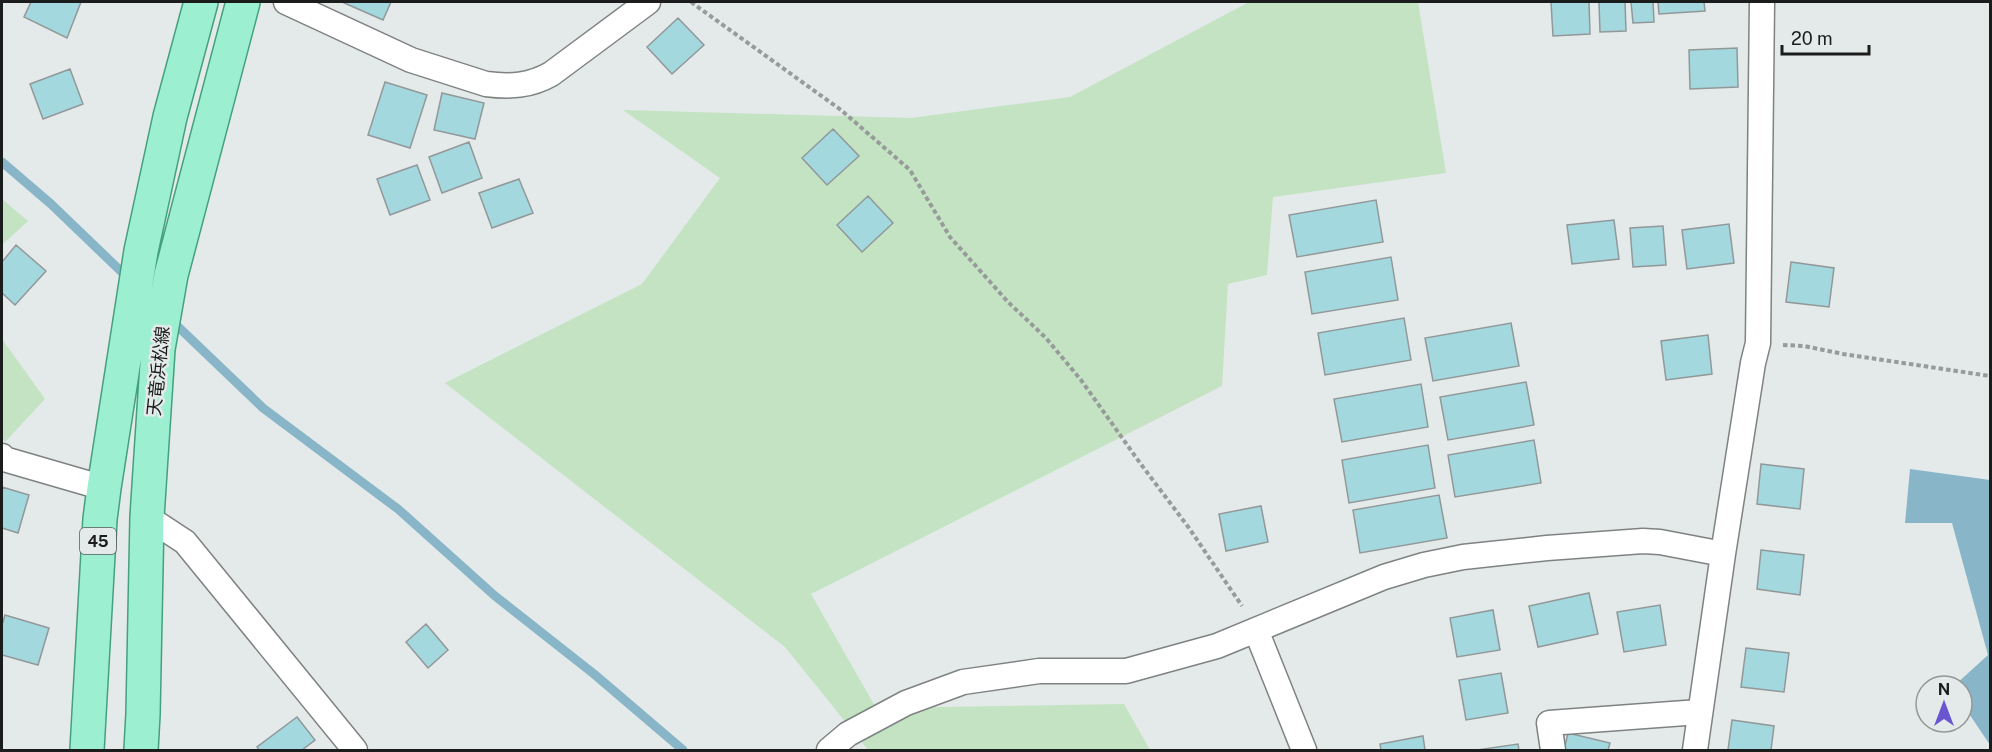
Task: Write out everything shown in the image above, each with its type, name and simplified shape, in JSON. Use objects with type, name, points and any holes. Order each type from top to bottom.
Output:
[{"type":"main road","name":"天竜浜松線","points":[[87,750],[100,519],[104,489],[141,251],[170,117],[201,2]]},
{"type":"main road","name":"天竜浜松線","points":[[141,750],[147,517],[158,349],[171,275],[243,2]]},
{"type":"street","points":[[286,2],[411,60],[486,84],[497,85],[524,85],[544,78],[648,2]]},
{"type":"street","points":[[1695,750],[1723,554],[1758,343],[1762,2]]},
{"type":"street","points":[[2,456],[4,459],[104,489]]},
{"type":"street","points":[[147,517],[185,543],[355,750]]},
{"type":"street","points":[[829,750],[848,734],[906,703],[963,682],[1039,671],[1126,671],[1217,646],[1384,577],[1424,565],[1463,557],[1642,541],[1660,542],[1723,554]]},
{"type":"street","points":[[1256,630],[1304,750]]},
{"type":"street","points":[[1553,750],[1550,723],[1699,712]]},
{"type":"path","points":[[691,2],[841,110],[910,170],[950,237],[1008,302],[1053,345],[1081,380],[1140,464],[1189,528],[1246,611],[1256,630]]},
{"type":"path","points":[[1758,343],[1804,346],[1990,376]]},
{"type":"green space","points":[[1249,2],[1418,2],[1446,173],[1273,197],[1267,275],[1228,284],[1222,386],[811,594],[876,708],[1124,704],[1150,750],[868,750],[785,647],[445,383],[642,284],[720,178],[623,110],[911,118],[1070,97]]},
{"type":"green space","points":[[2,199],[28,221],[2,245]]},
{"type":"green space","points":[[2,339],[45,399],[5,442],[2,438]]},
{"type":"water","points":[[1910,469],[1990,480],[1990,745],[1974,721],[1974,674],[1967,674],[1988,655],[1952,523],[1905,523]]},
{"type":"building","points":[[31,2],[81,2],[67,38],[24,17]]},
{"type":"building","points":[[342,2],[391,2],[383,20]]},
{"type":"building","points":[[1551,2],[1589,2],[1590,34],[1553,36]]},
{"type":"building","points":[[1599,2],[1625,2],[1626,31],[1600,32]]},
{"type":"building","points":[[1631,2],[1653,2],[1654,22],[1633,23]]},
{"type":"building","points":[[1658,2],[1704,2],[1705,11],[1659,14]]},
{"type":"building","points":[[678,18],[704,45],[672,74],[647,47]]},
{"type":"building","points":[[1737,48],[1738,87],[1690,89],[1689,50]]},
{"type":"building","points":[[70,69],[83,104],[43,119],[30,84]]},
{"type":"building","points":[[385,82],[427,95],[410,148],[368,135]]},
{"type":"building","points":[[442,93],[484,103],[475,139],[434,130]]},
{"type":"building","points":[[833,129],[859,156],[827,185],[802,158]]},
{"type":"building","points":[[469,142],[482,178],[442,193],[429,157]]},
{"type":"building","points":[[417,165],[430,200],[390,215],[377,179]]},
{"type":"building","points":[[519,179],[533,213],[492,228],[479,193]]},
{"type":"building","points":[[868,196],[893,223],[862,252],[837,225]]},
{"type":"building","points":[[1376,200],[1383,242],[1297,257],[1289,215]]},
{"type":"building","points":[[1614,220],[1619,259],[1572,264],[1567,225]]},
{"type":"building","points":[[1729,224],[1734,263],[1687,269],[1682,230]]},
{"type":"building","points":[[1663,226],[1666,265],[1633,267],[1630,228]]},
{"type":"building","points":[[16,245],[46,271],[15,305],[2,293],[2,262]]},
{"type":"building","points":[[1391,257],[1398,300],[1312,314],[1305,272]]},
{"type":"building","points":[[1791,262],[1834,268],[1829,307],[1786,302]]},
{"type":"building","points":[[1404,318],[1411,360],[1325,375],[1318,333]]},
{"type":"building","points":[[1511,323],[1519,366],[1433,381],[1425,338]]},
{"type":"building","points":[[1708,335],[1712,374],[1666,380],[1661,341]]},
{"type":"building","points":[[1526,382],[1534,425],[1448,440],[1440,397]]},
{"type":"building","points":[[1421,384],[1428,427],[1342,442],[1334,399]]},
{"type":"building","points":[[1534,440],[1541,483],[1455,497],[1448,455]]},
{"type":"building","points":[[1428,445],[1435,488],[1349,503],[1342,460]]},
{"type":"building","points":[[1761,464],[1804,469],[1800,509],[1757,504]]},
{"type":"building","points":[[2,487],[29,495],[18,533],[2,528]]},
{"type":"building","points":[[1439,495],[1447,538],[1360,553],[1353,510]]},
{"type":"building","points":[[1261,506],[1268,542],[1226,551],[1219,514]]},
{"type":"building","points":[[1761,550],[1804,555],[1800,595],[1757,589]]},
{"type":"building","points":[[1589,593],[1598,634],[1538,647],[1529,606]]},
{"type":"building","points":[[1660,605],[1666,645],[1624,652],[1617,612]]},
{"type":"building","points":[[1493,610],[1500,650],[1457,657],[1450,618]]},
{"type":"building","points":[[5,615],[49,628],[38,665],[2,655],[2,625]]},
{"type":"building","points":[[426,624],[448,650],[428,668],[406,642]]},
{"type":"building","points":[[1746,648],[1789,653],[1784,692],[1741,687]]},
{"type":"building","points":[[1501,673],[1508,713],[1466,720],[1459,680]]},
{"type":"building","points":[[297,717],[315,740],[302,750],[259,750],[257,747]]},
{"type":"building","points":[[1732,720],[1774,726],[1771,750],[1728,750]]},
{"type":"building","points":[[1568,733],[1610,743],[1608,750],[1564,750]]},
{"type":"building","points":[[1423,736],[1425,750],[1381,750],[1380,744]]},
{"type":"building","points":[[1518,744],[1519,750],[1477,750]]},
{"type":"waterway","points":[[2,162],[51,204],[128,278]]},
{"type":"waterway","points":[[170,319],[263,408],[398,509],[495,596],[594,674],[683,750]]}]
